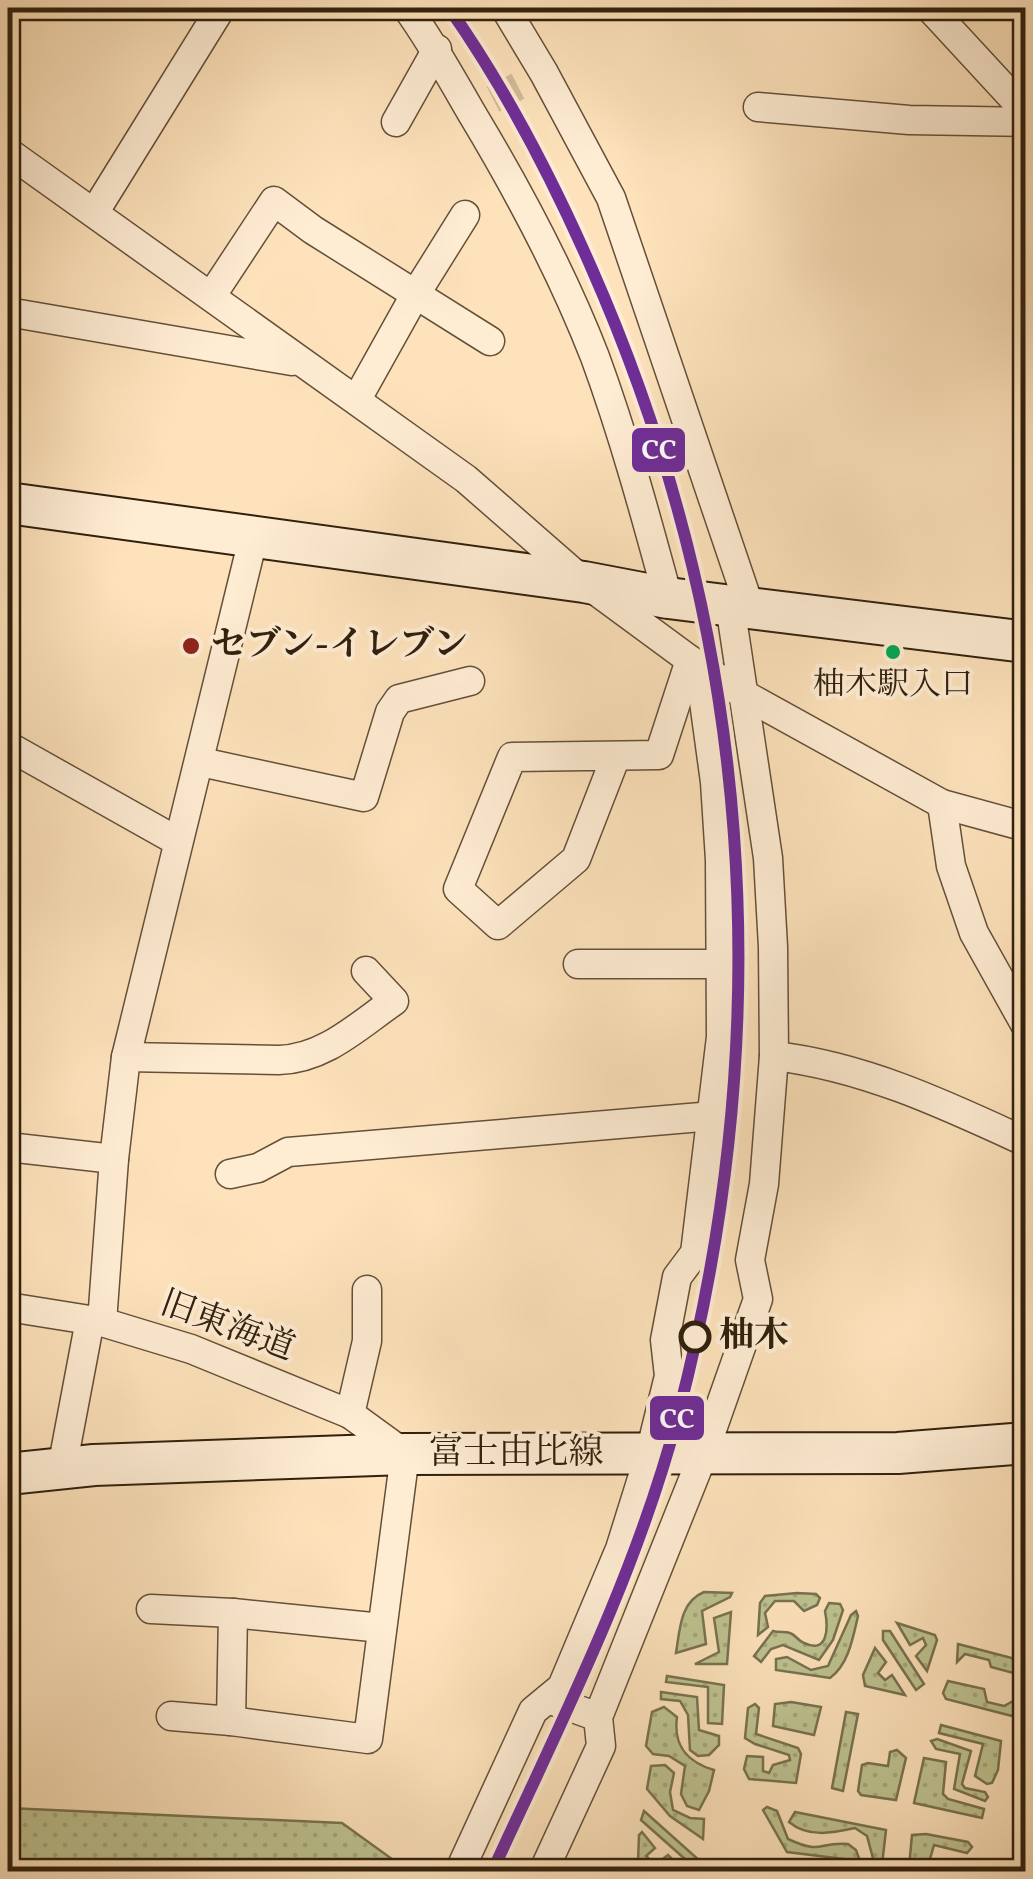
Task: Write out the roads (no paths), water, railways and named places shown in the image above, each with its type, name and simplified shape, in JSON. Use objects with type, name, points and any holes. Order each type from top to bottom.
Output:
[{"type":"main road","points":[[8,504],[584,582],[668,598],[1026,642]]},
{"type":"main road","name":"富士由比線","points":[[8,1474],[62,1468],[405,1454],[898,1453],[1026,1443]]},
{"type":"street","points":[[94,213],[221,8]]},
{"type":"street","points":[[407,8],[482,104],[498,154],[594,354],[632,462],[668,598]]},
{"type":"street","points":[[505,8],[610,198],[740,607],[743,694],[768,858],[774,1056],[764,1184],[750,1260],[758,1299],[703,1455],[598,1718],[601,1746],[543,1872]]},
{"type":"street","points":[[930,8],[1026,112]]},
{"type":"street","points":[[396,122],[437,49]]},
{"type":"street","points":[[758,106],[909,120],[1026,122]]},
{"type":"street","points":[[8,152],[466,479],[584,582],[695,663],[743,694],[942,804],[1026,828]]},
{"type":"street","points":[[212,295],[274,201],[490,340]]},
{"type":"street","points":[[356,400],[464,215]]},
{"type":"street","points":[[8,312],[298,362]]},
{"type":"street","points":[[62,1468],[96,1321],[126,1057],[254,535]]},
{"type":"street","points":[[616,756],[576,858],[498,925],[458,889],[512,757],[658,755],[695,663]]},
{"type":"street","points":[[459,1872],[533,1712],[562,1688],[620,1549],[650,1453],[668,1376],[665,1340],[677,1277],[695,1254],[721,1037],[720,860],[715,782],[695,663]]},
{"type":"street","points":[[200,762],[364,798],[390,712],[399,700],[470,682]]},
{"type":"street","points":[[8,746],[176,842]]},
{"type":"street","points":[[942,804],[951,866],[974,933],[1026,1026]]},
{"type":"street","points":[[578,964],[720,964]]},
{"type":"street","points":[[126,1057],[300,1060],[318,1053],[394,1001],[366,971]]},
{"type":"street","points":[[774,1056],[829,1066],[930,1098],[1026,1142]]},
{"type":"street","points":[[230,1174],[258,1168],[288,1152],[713,1116]]},
{"type":"street","points":[[8,1148],[114,1159]]},
{"type":"street","points":[[350,1414],[367,1341],[366,1290]]},
{"type":"street","name":"旧東海道","points":[[8,1307],[96,1321],[190,1349],[350,1414],[405,1454]]},
{"type":"street","points":[[170,1716],[231,1720],[368,1739],[405,1454]]},
{"type":"street","points":[[151,1608],[382,1628]]},
{"type":"street","points":[[231,1720],[234,1613]]},
{"type":"street","points":[[548,1699],[598,1718]]},
{"type":"tunnel","points":[[493,99],[544,73]]},
{"type":"place","name":"セブン-イレブン","points":[[191,646]]},
{"type":"place","name":"柚木駅入口","points":[[893,652]]},
{"type":"place","name":"柚木","points":[[695,1337]]}]
